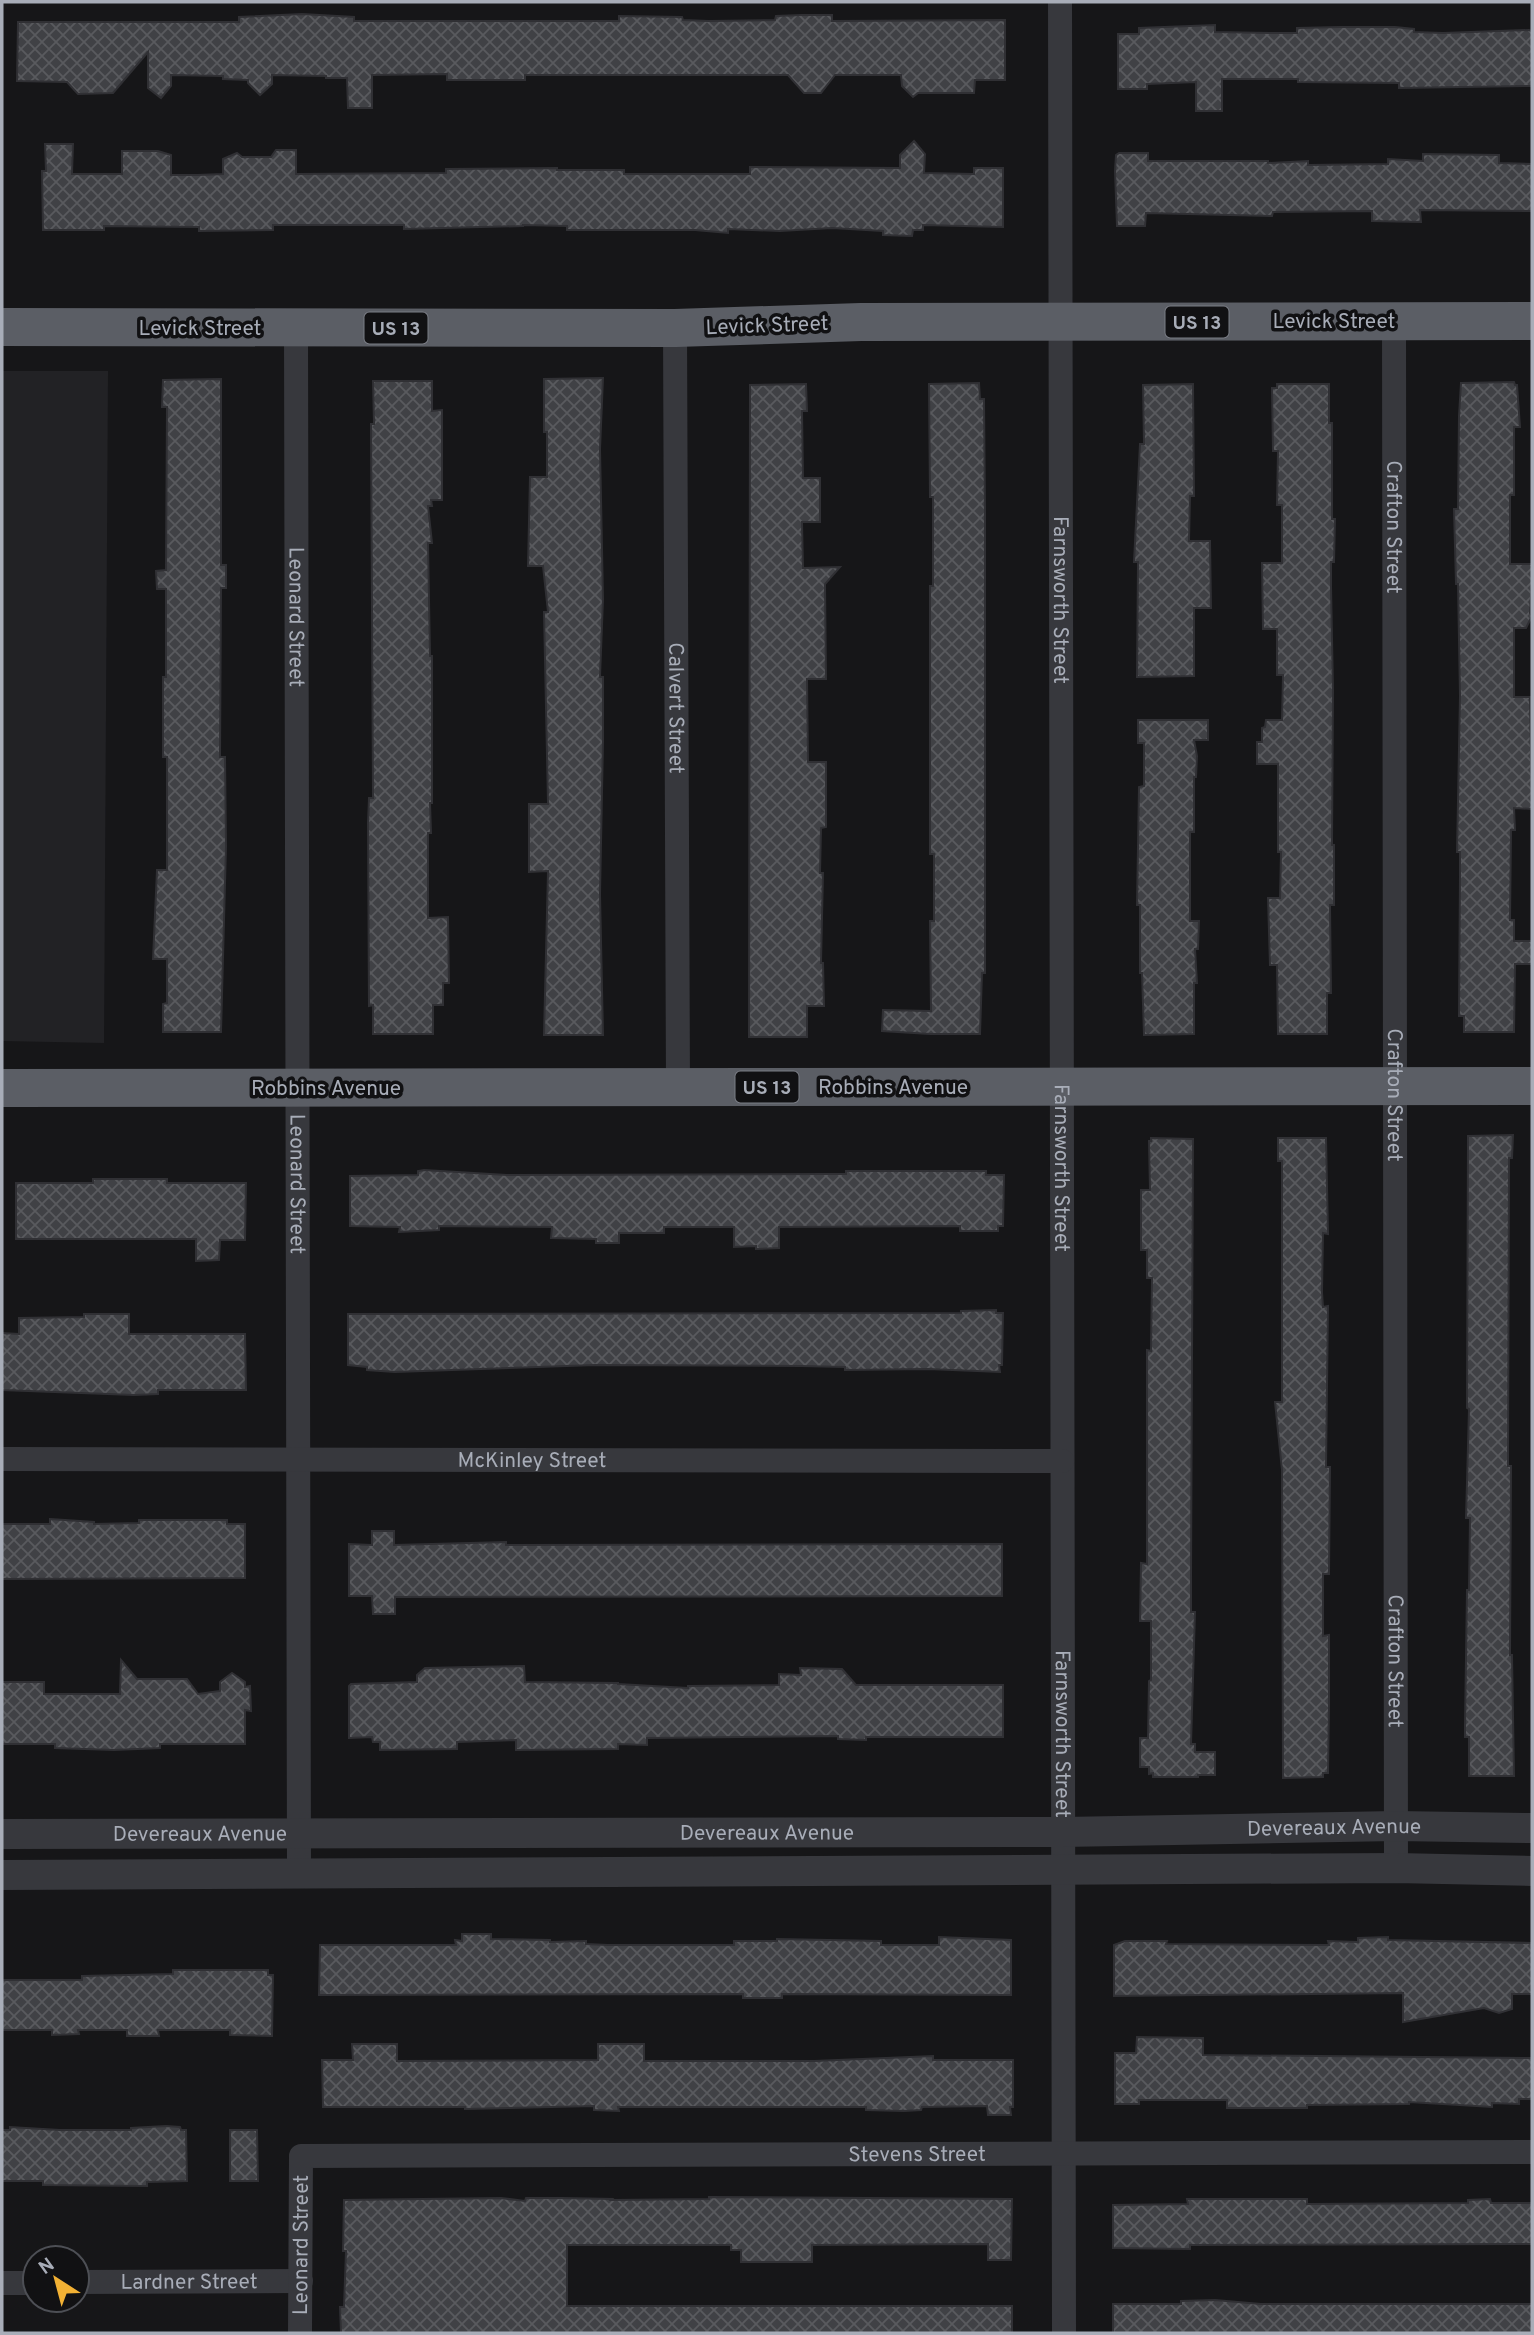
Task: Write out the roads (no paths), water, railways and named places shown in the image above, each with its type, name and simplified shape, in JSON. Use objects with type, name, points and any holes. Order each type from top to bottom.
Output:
[{"type":"highway","name":"Levick Street","points":[[2,327],[676,327],[861,322],[1532,321]]},
{"type":"highway","name":"Robbins Avenue","points":[[2,1088],[1532,1087]]},
{"type":"street","name":"Farnsworth Street","points":[[1060,2],[1064,2333]]},
{"type":"street","name":"Crafton Street","points":[[1394,321],[1395,1868]]},
{"type":"street","name":"Calvert Street","points":[[676,327],[678,1088]]},
{"type":"street","name":"Leonard Street","points":[[296,328],[299,1873]]},
{"type":"street","name":"McKinley Street","points":[[2,1459],[1062,1461]]},
{"type":"street","name":"Devereaux Avenue","points":[[2,1834],[1063,1832],[1396,1826],[1532,1828]]},
{"type":"street","name":"Devereaux Avenue","points":[[2,1875],[1395,1868],[1532,1871]]},
{"type":"street","name":"Stevens Street","points":[[301,2156],[1532,2152]]},
{"type":"street","name":"Leonard Street","points":[[300,2333],[301,2156]]},
{"type":"street","name":"Lardner Street","points":[[91,2282],[301,2281]]},
{"type":"street","points":[[2,2283],[21,2283]]}]
